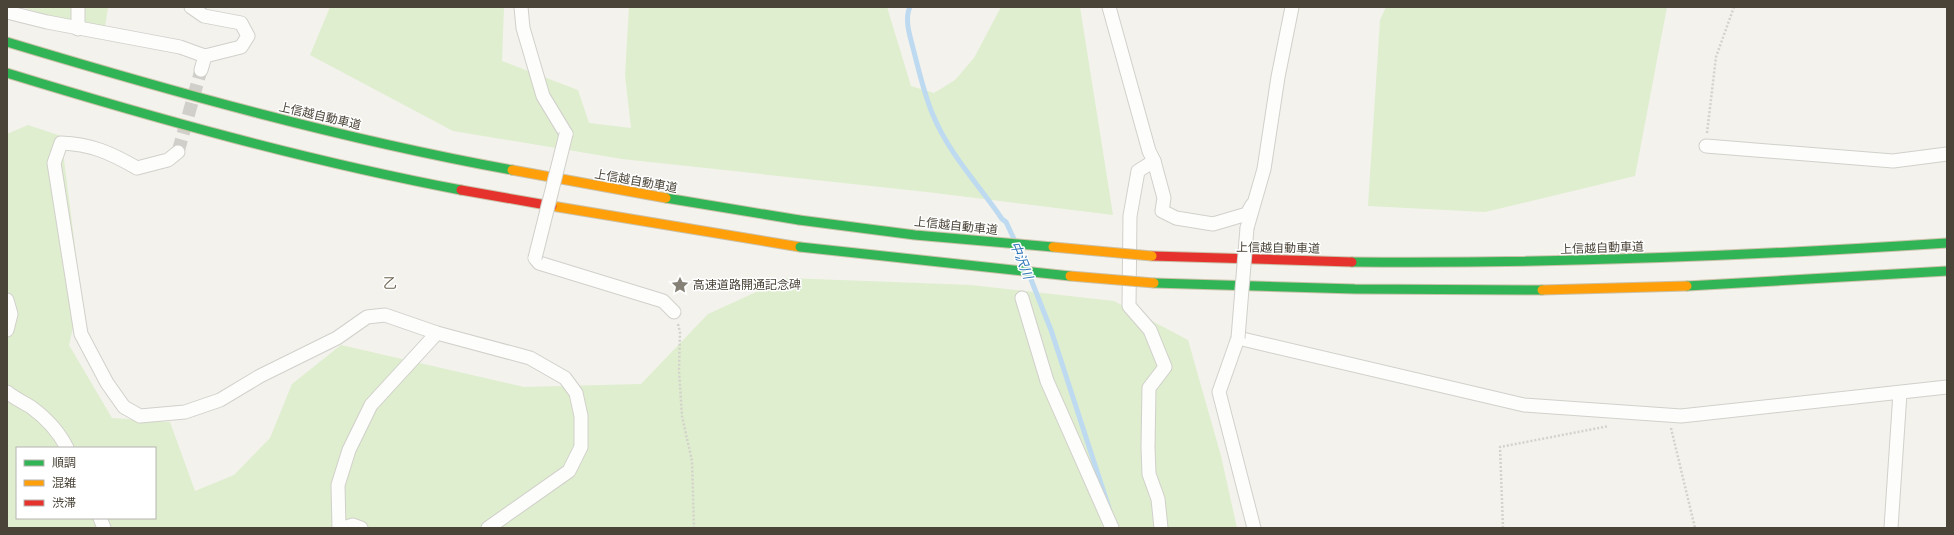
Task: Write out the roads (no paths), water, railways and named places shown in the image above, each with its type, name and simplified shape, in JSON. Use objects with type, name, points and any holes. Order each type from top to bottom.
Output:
[{"type":"highway","name":"上信越自動車道","points":[[7,42],[105,72],[252,112],[405,148],[580,183],[799,220],[922,235],[1152,256],[1278,260],[1551,262],[1690,257],[1947,243]]},
{"type":"highway","points":[[7,73],[95,100],[230,137],[397,177],[573,210],[800,248],[1036,274],[1154,283],[1411,290],[1557,290],[1689,286],[1947,271]]},
{"type":"street","points":[[78,7],[78,29]]},
{"type":"street","points":[[7,12],[78,29],[180,47],[205,56],[241,47],[248,36],[241,23],[204,16],[191,7]]},
{"type":"street","points":[[521,7],[523,28],[543,96],[566,134],[535,258],[539,263],[663,301],[674,312]]},
{"type":"street","points":[[1109,7],[1147,144],[1154,161],[1164,198],[1162,211],[1176,218],[1213,224],[1247,214],[1264,169]]},
{"type":"street","points":[[1254,528],[1219,392],[1238,338],[1246,228],[1264,169],[1278,77],[1292,7]]},
{"type":"street","points":[[201,70],[205,56]]},
{"type":"street","points":[[178,152],[168,160],[137,168],[110,153],[79,144],[61,143],[54,163],[81,334],[107,383],[124,407],[140,416],[185,412],[220,400],[260,376],[338,338],[367,317],[385,315],[437,333],[530,358],[565,378],[576,393],[581,416],[582,447],[569,471],[488,528]]},
{"type":"street","points":[[1706,146],[1893,161],[1947,154]]},
{"type":"street","points":[[1154,161],[1138,171],[1130,216],[1129,306],[1150,330],[1165,367],[1149,388],[1149,474],[1158,499],[1161,528]]},
{"type":"street","points":[[1022,298],[1047,381],[1112,528]]},
{"type":"street","points":[[7,300],[11,314],[7,330]]},
{"type":"street","points":[[339,528],[338,485],[349,450],[371,404],[437,333]]},
{"type":"street","points":[[1238,338],[1524,405],[1681,416],[1947,387]]},
{"type":"street","points":[[7,392],[33,408],[58,433],[66,447]]},
{"type":"street","points":[[1891,528],[1900,393]]},
{"type":"street","points":[[343,528],[353,525],[361,528]]},
{"type":"waterway","name":"中沢川","points":[[910,7],[908,12],[909,33],[924,91],[933,115],[947,143],[1002,219],[1006,222],[1014,239]]},
{"type":"waterway","name":"中沢川","points":[[1018,250],[1025,266]]},
{"type":"waterway","name":"中沢川","points":[[1030,277],[1051,330],[1109,508]]},
{"type":"tunnel","points":[[178,152],[201,70]]},
{"type":"place","name":"高速道路開通記念碑","points":[[680,285]]},
{"type":"district","name":"乙","points":[[390,283]]}]
